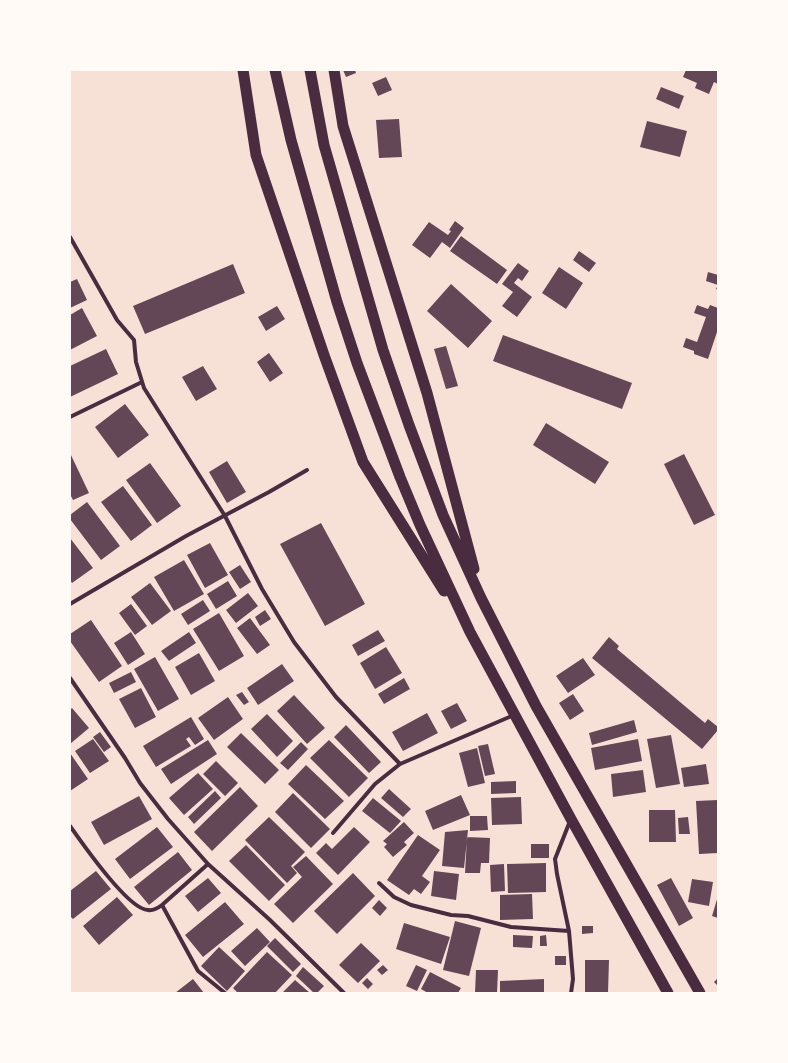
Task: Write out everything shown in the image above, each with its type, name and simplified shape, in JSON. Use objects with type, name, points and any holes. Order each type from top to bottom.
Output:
[{"type":"highway","points":[[243,70],[256,155],[324,355],[363,462],[470,632]]},
{"type":"highway","points":[[275,70],[291,140],[337,302],[357,363],[400,477],[420,525],[470,632],[571,819],[668,993]]},
{"type":"highway","points":[[310,70],[324,145],[383,350],[443,516],[481,598],[536,706],[700,993]]},
{"type":"highway","points":[[334,70],[344,126],[427,393],[481,598]]},
{"type":"street","points":[[70,237],[117,320],[134,340],[136,362],[144,388],[225,516],[262,589],[294,642],[336,697],[400,764]]},
{"type":"street","points":[[70,417],[142,382]]},
{"type":"street","points":[[70,604],[186,536],[307,470]]},
{"type":"street","points":[[70,678],[125,758],[140,783],[168,819],[208,864],[270,920],[344,993]]},
{"type":"street","points":[[333,833],[375,784],[400,764],[514,715]]},
{"type":"street","points":[[571,819],[555,859],[569,931],[573,979],[571,993]]},
{"type":"street","points":[[70,826],[98,864],[135,905],[147,911],[162,905],[208,864]]},
{"type":"street","points":[[379,883],[394,897],[411,905],[452,915],[468,916],[511,927],[569,931]]},
{"type":"street","points":[[162,905],[198,971],[225,993]]},
{"type":"building","points":[[343,70],[355,70],[356,73],[346,77]]},
{"type":"building","points":[[686,70],[718,70],[718,84],[714,82],[709,94],[695,88],[697,83],[683,77]]},
{"type":"building","points":[[386,77],[392,90],[378,96],[372,83]]},
{"type":"building","points":[[661,87],[684,96],[679,109],[656,99]]},
{"type":"building","points":[[399,119],[402,157],[379,158],[376,120]]},
{"type":"building","points":[[647,121],[687,131],[680,157],[640,147]]},
{"type":"building","points":[[455,221],[464,228],[450,248],[442,242],[430,258],[412,245],[429,222],[448,235],[451,231],[449,230]]},
{"type":"building","points":[[461,236],[507,270],[497,284],[450,251]]},
{"type":"building","points":[[579,251],[596,263],[589,272],[573,260]]},
{"type":"building","points":[[518,263],[529,271],[522,281],[518,278],[514,283],[532,297],[517,317],[502,306],[513,292],[502,284]]},
{"type":"building","points":[[233,264],[245,293],[145,334],[133,306]]},
{"type":"building","points":[[559,267],[583,283],[566,309],[542,293]]},
{"type":"building","points":[[708,272],[718,275],[718,285],[706,281]]},
{"type":"building","points":[[77,279],[87,300],[70,308],[70,282]]},
{"type":"building","points":[[451,284],[492,321],[468,348],[427,311]]},
{"type":"building","points":[[697,305],[708,309],[710,305],[718,308],[718,329],[708,359],[694,354],[694,351],[683,347],[686,338],[697,342],[706,317],[694,313]]},
{"type":"building","points":[[277,306],[285,319],[266,331],[258,317]]},
{"type":"building","points":[[82,308],[97,336],[70,350],[70,315]]},
{"type":"building","points":[[503,335],[632,383],[622,409],[493,361]]},
{"type":"building","points":[[446,346],[458,386],[446,389],[434,349]]},
{"type":"building","points":[[106,349],[118,374],[70,397],[70,366]]},
{"type":"building","points":[[269,353],[283,373],[270,382],[257,362]]},
{"type":"building","points":[[203,366],[217,389],[196,401],[182,377]]},
{"type":"building","points":[[125,404],[149,435],[118,458],[95,427]]},
{"type":"building","points":[[546,423],[609,462],[595,484],[533,445]]},
{"type":"building","points":[[70,453],[89,493],[73,500],[70,494]]},
{"type":"building","points":[[684,454],[715,515],[694,525],[664,464]]},
{"type":"building","points":[[227,461],[246,492],[227,503],[209,472]]},
{"type":"building","points":[[150,463],[181,506],[157,523],[126,480]]},
{"type":"building","points":[[123,486],[152,525],[131,541],[101,502]]},
{"type":"building","points":[[87,502],[120,546],[101,560],[70,519],[70,515]]},
{"type":"building","points":[[321,523],[365,604],[325,626],[280,544]]},
{"type":"building","points":[[70,538],[93,568],[72,583],[70,580]]},
{"type":"building","points":[[210,543],[228,575],[205,588],[187,555]]},
{"type":"building","points":[[184,560],[204,594],[174,611],[154,577]]},
{"type":"building","points":[[240,565],[251,582],[240,589],[229,572]]},
{"type":"building","points":[[228,581],[237,596],[216,609],[207,594]]},
{"type":"building","points":[[150,583],[171,611],[152,625],[131,597]]},
{"type":"building","points":[[248,593],[258,606],[236,623],[226,610]]},
{"type":"building","points":[[203,600],[210,611],[188,625],[181,614]]},
{"type":"building","points":[[131,604],[147,626],[135,635],[119,613]]},
{"type":"building","points":[[265,610],[271,619],[260,626],[255,617]]},
{"type":"building","points":[[219,613],[244,656],[219,671],[193,629]]},
{"type":"building","points":[[250,618],[270,645],[257,654],[237,628]]},
{"type":"building","points":[[91,620],[122,666],[99,682],[70,641],[70,634]]},
{"type":"building","points":[[378,630],[385,641],[358,656],[352,645]]},
{"type":"building","points":[[131,632],[145,654],[128,665],[114,643]]},
{"type":"building","points":[[189,632],[196,643],[169,661],[161,651]]},
{"type":"building","points":[[609,637],[619,646],[617,649],[705,723],[708,719],[718,727],[718,730],[702,749],[592,658]]},
{"type":"building","points":[[386,647],[402,673],[375,689],[360,663]]},
{"type":"building","points":[[199,653],[215,681],[191,695],[175,667]]},
{"type":"building","points":[[155,657],[179,699],[158,711],[134,669]]},
{"type":"building","points":[[583,658],[595,675],[568,693],[556,676]]},
{"type":"building","points":[[282,664],[294,681],[258,705],[247,688]]},
{"type":"building","points":[[131,672],[136,682],[114,693],[109,683]]},
{"type":"building","points":[[404,678],[410,689],[384,704],[378,694]]},
{"type":"building","points":[[141,688],[156,717],[135,728],[119,699]]},
{"type":"building","points":[[242,692],[249,702],[244,705],[236,695]]},
{"type":"building","points":[[573,694],[584,711],[570,720],[559,703]]},
{"type":"building","points":[[294,695],[325,728],[307,744],[277,711]]},
{"type":"building","points":[[228,697],[243,719],[214,740],[198,718]]},
{"type":"building","points":[[457,703],[467,721],[451,729],[441,711]]},
{"type":"building","points":[[72,708],[89,728],[70,744],[70,710]]},
{"type":"building","points":[[427,713],[438,733],[403,751],[392,732]]},
{"type":"building","points":[[267,714],[293,741],[277,757],[251,729]]},
{"type":"building","points":[[191,717],[204,739],[195,745],[189,737],[186,739],[191,746],[156,767],[143,746]]},
{"type":"building","points":[[634,720],[637,732],[592,745],[589,733]]},
{"type":"building","points":[[346,725],[381,762],[369,773],[334,737]]},
{"type":"building","points":[[100,732],[111,747],[104,752],[93,737]]},
{"type":"building","points":[[241,733],[279,770],[265,784],[227,747]]},
{"type":"building","points":[[671,735],[680,784],[656,788],[647,739]]},
{"type":"building","points":[[93,739],[109,761],[90,773],[75,751]]},
{"type":"building","points":[[638,739],[642,761],[595,770],[591,748]]},
{"type":"building","points":[[208,740],[217,754],[171,784],[161,769]]},
{"type":"building","points":[[329,740],[368,778],[349,797],[310,758]]},
{"type":"building","points":[[301,742],[308,749],[288,770],[280,763]]},
{"type":"building","points":[[488,744],[495,774],[485,776],[478,746]]},
{"type":"building","points":[[477,748],[485,783],[468,787],[459,753]]},
{"type":"building","points":[[70,753],[88,779],[70,791]]},
{"type":"building","points":[[216,761],[238,783],[225,796],[203,774]]},
{"type":"building","points":[[706,764],[709,784],[684,787],[681,768]]},
{"type":"building","points":[[306,765],[344,801],[325,819],[288,784]]},
{"type":"building","points":[[643,770],[646,792],[613,797],[611,774]]},
{"type":"building","points":[[198,773],[213,789],[184,815],[169,798]]},
{"type":"building","points":[[516,781],[516,793],[491,794],[491,782]]},
{"type":"building","points":[[240,787],[258,806],[212,851],[194,832]]},
{"type":"building","points":[[389,789],[411,809],[403,817],[381,798]]},
{"type":"building","points":[[215,791],[221,798],[194,824],[188,817]]},
{"type":"building","points":[[293,793],[330,829],[311,848],[275,812]]},
{"type":"building","points":[[461,795],[470,815],[433,830],[425,811]]},
{"type":"building","points":[[139,796],[152,819],[104,845],[91,822]]},
{"type":"building","points":[[521,797],[522,824],[492,825],[491,798]]},
{"type":"building","points":[[373,798],[401,821],[390,833],[362,811]]},
{"type":"building","points":[[718,800],[718,853],[699,854],[696,801]]},
{"type":"building","points":[[649,810],[675,810],[676,842],[649,842]]},
{"type":"building","points":[[470,816],[487,816],[488,830],[470,831]]},
{"type":"building","points":[[269,817],[305,852],[291,866],[297,873],[287,883],[245,840]]},
{"type":"building","points":[[688,817],[690,834],[679,834],[678,818]]},
{"type":"building","points":[[404,822],[414,833],[404,842],[407,845],[393,857],[384,847],[387,844],[383,841]]},
{"type":"building","points":[[157,827],[173,847],[130,879],[115,859]]},
{"type":"building","points":[[354,827],[370,842],[338,875],[316,853],[326,843],[332,849]]},
{"type":"building","points":[[468,830],[464,868],[442,866],[445,832]]},
{"type":"building","points":[[418,835],[440,850],[422,876],[430,882],[421,894],[414,889],[409,895],[387,880]]},
{"type":"building","points":[[467,837],[490,838],[489,863],[481,863],[480,873],[465,873]]},
{"type":"building","points":[[531,844],[549,844],[549,858],[531,858]]},
{"type":"building","points":[[246,845],[285,885],[269,901],[229,861]]},
{"type":"building","points":[[178,852],[192,870],[149,905],[134,887]]},
{"type":"building","points":[[306,856],[333,884],[293,923],[274,904],[302,877],[293,867]]},
{"type":"building","points":[[546,863],[546,892],[508,893],[507,864]]},
{"type":"building","points":[[504,864],[505,891],[491,892],[490,865]]},
{"type":"building","points":[[96,871],[111,889],[73,919],[70,916],[70,891]]},
{"type":"building","points":[[434,871],[459,874],[456,900],[431,896]]},
{"type":"building","points":[[353,873],[375,896],[337,934],[314,911]]},
{"type":"building","points":[[208,878],[221,893],[198,912],[185,896]]},
{"type":"building","points":[[671,878],[693,918],[679,926],[657,885]]},
{"type":"building","points":[[692,879],[713,882],[709,906],[688,902]]},
{"type":"building","points":[[532,894],[533,919],[500,920],[500,895]]},
{"type":"building","points":[[718,896],[718,918],[712,916]]},
{"type":"building","points":[[117,897],[133,915],[99,945],[83,926]]},
{"type":"building","points":[[379,900],[387,908],[380,916],[372,908]]},
{"type":"building","points":[[225,902],[244,924],[203,957],[185,935]]},
{"type":"building","points":[[455,921],[481,928],[469,976],[443,970]]},
{"type":"building","points":[[404,923],[450,937],[441,964],[396,949]]},
{"type":"building","points":[[582,926],[593,926],[593,933],[582,934]]},
{"type":"building","points":[[257,928],[270,942],[245,966],[231,951]]},
{"type":"building","points":[[513,935],[533,936],[532,948],[513,947]]},
{"type":"building","points":[[546,935],[547,946],[540,946],[540,936]]},
{"type":"building","points":[[275,938],[301,964],[293,972],[267,946]]},
{"type":"building","points":[[361,943],[380,961],[358,983],[339,965]]},
{"type":"building","points":[[219,947],[245,971],[227,991],[201,966]]},
{"type":"building","points":[[267,952],[292,975],[275,993],[238,993],[233,988]]},
{"type":"building","points":[[555,956],[566,956],[566,965],[555,965]]},
{"type":"building","points":[[585,960],[609,960],[608,993],[585,993]]},
{"type":"building","points":[[383,965],[388,970],[382,975],[377,970]]},
{"type":"building","points":[[416,965],[427,970],[417,991],[406,986]]},
{"type":"building","points":[[303,967],[324,986],[317,993],[314,993],[296,976]]},
{"type":"building","points":[[476,970],[498,970],[497,993],[475,993]]},
{"type":"building","points":[[430,972],[461,988],[458,993],[428,993],[421,989]]},
{"type":"building","points":[[367,978],[373,984],[368,989],[362,983]]},
{"type":"building","points":[[718,978],[718,986],[714,982]]},
{"type":"building","points":[[193,979],[204,993],[175,993]]},
{"type":"building","points":[[544,979],[544,993],[500,993],[500,981]]},
{"type":"building","points":[[295,980],[310,993],[282,993]]}]
